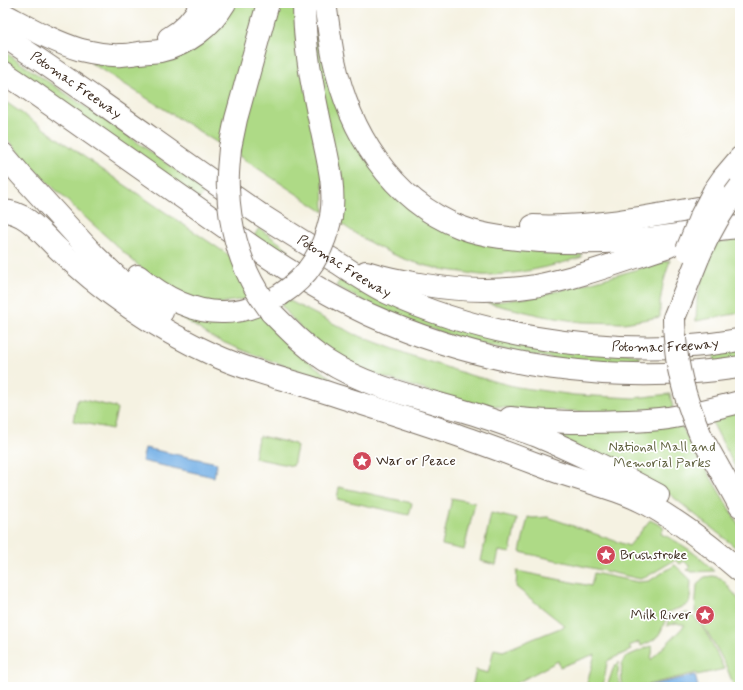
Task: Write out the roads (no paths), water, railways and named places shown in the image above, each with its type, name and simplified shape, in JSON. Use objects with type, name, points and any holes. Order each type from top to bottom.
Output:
[{"type":"highway","points":[[137,53],[173,36],[194,16],[202,3]]},
{"type":"highway","points":[[3,14],[44,35],[80,50],[107,55],[120,55],[160,51],[174,47],[188,40],[204,29],[216,17],[225,3]]},
{"type":"highway","points":[[268,3],[236,119],[230,148],[228,188],[229,204],[236,239],[242,259],[257,292],[276,304]]},
{"type":"highway","points":[[276,304],[308,271],[322,248],[326,238],[333,204],[333,192],[311,78],[306,39],[304,3]]},
{"type":"highway","points":[[325,3],[334,61],[341,86],[352,118],[367,147],[389,176],[412,198],[448,222],[462,228],[492,236],[528,240],[570,242],[655,238],[734,227]]},
{"type":"highway","name":"Potomac Freeway","points":[[3,36],[307,245],[381,290],[409,302],[473,324],[518,334],[571,343],[642,347],[691,346],[740,340]]},
{"type":"highway","name":"Potomac Freeway","points":[[3,72],[275,262],[340,300],[392,325],[440,342],[494,357],[575,371],[618,374],[675,374],[740,367]]},
{"type":"highway","points":[[3,149],[27,170],[125,265],[162,294],[186,305],[212,311],[225,312],[240,310],[270,300],[276,304],[297,338],[324,360],[349,374],[388,390],[465,412],[538,436],[625,477],[667,500],[700,524],[740,563]]},
{"type":"highway","points":[[3,154],[95,256],[138,295],[172,319],[204,338],[235,355],[288,380]]},
{"type":"highway","points":[[692,256],[700,218],[722,178],[740,158]]},
{"type":"highway","points":[[740,187],[692,256],[677,287],[674,318],[676,351],[691,412],[701,436],[717,467],[740,506]]},
{"type":"highway","points":[[412,198],[489,221],[522,226],[559,227],[629,219],[740,201]]},
{"type":"highway","points":[[3,211],[17,213],[30,222],[66,257],[106,292],[144,318],[186,341],[226,360],[460,436],[632,497],[647,504],[692,532],[740,571]]},
{"type":"highway","points":[[334,261],[385,277],[418,284],[475,290],[514,289],[579,275],[734,227]]},
{"type":"highway","points":[[465,412],[536,420],[624,422],[687,415],[740,402]]},
{"type":"water","points":[[145,448],[217,463],[214,477],[142,461]]},
{"type":"water","points":[[695,675],[698,687],[644,687]]},
{"type":"place","name":"War or Peace","points":[[362,461]]},
{"type":"place","name":"Brushstroke","points":[[606,555]]},
{"type":"place","name":"Milk River","points":[[705,615]]},
{"type":"park label","name":"National Mall and Memorial Parks","points":[[662,456]]}]
